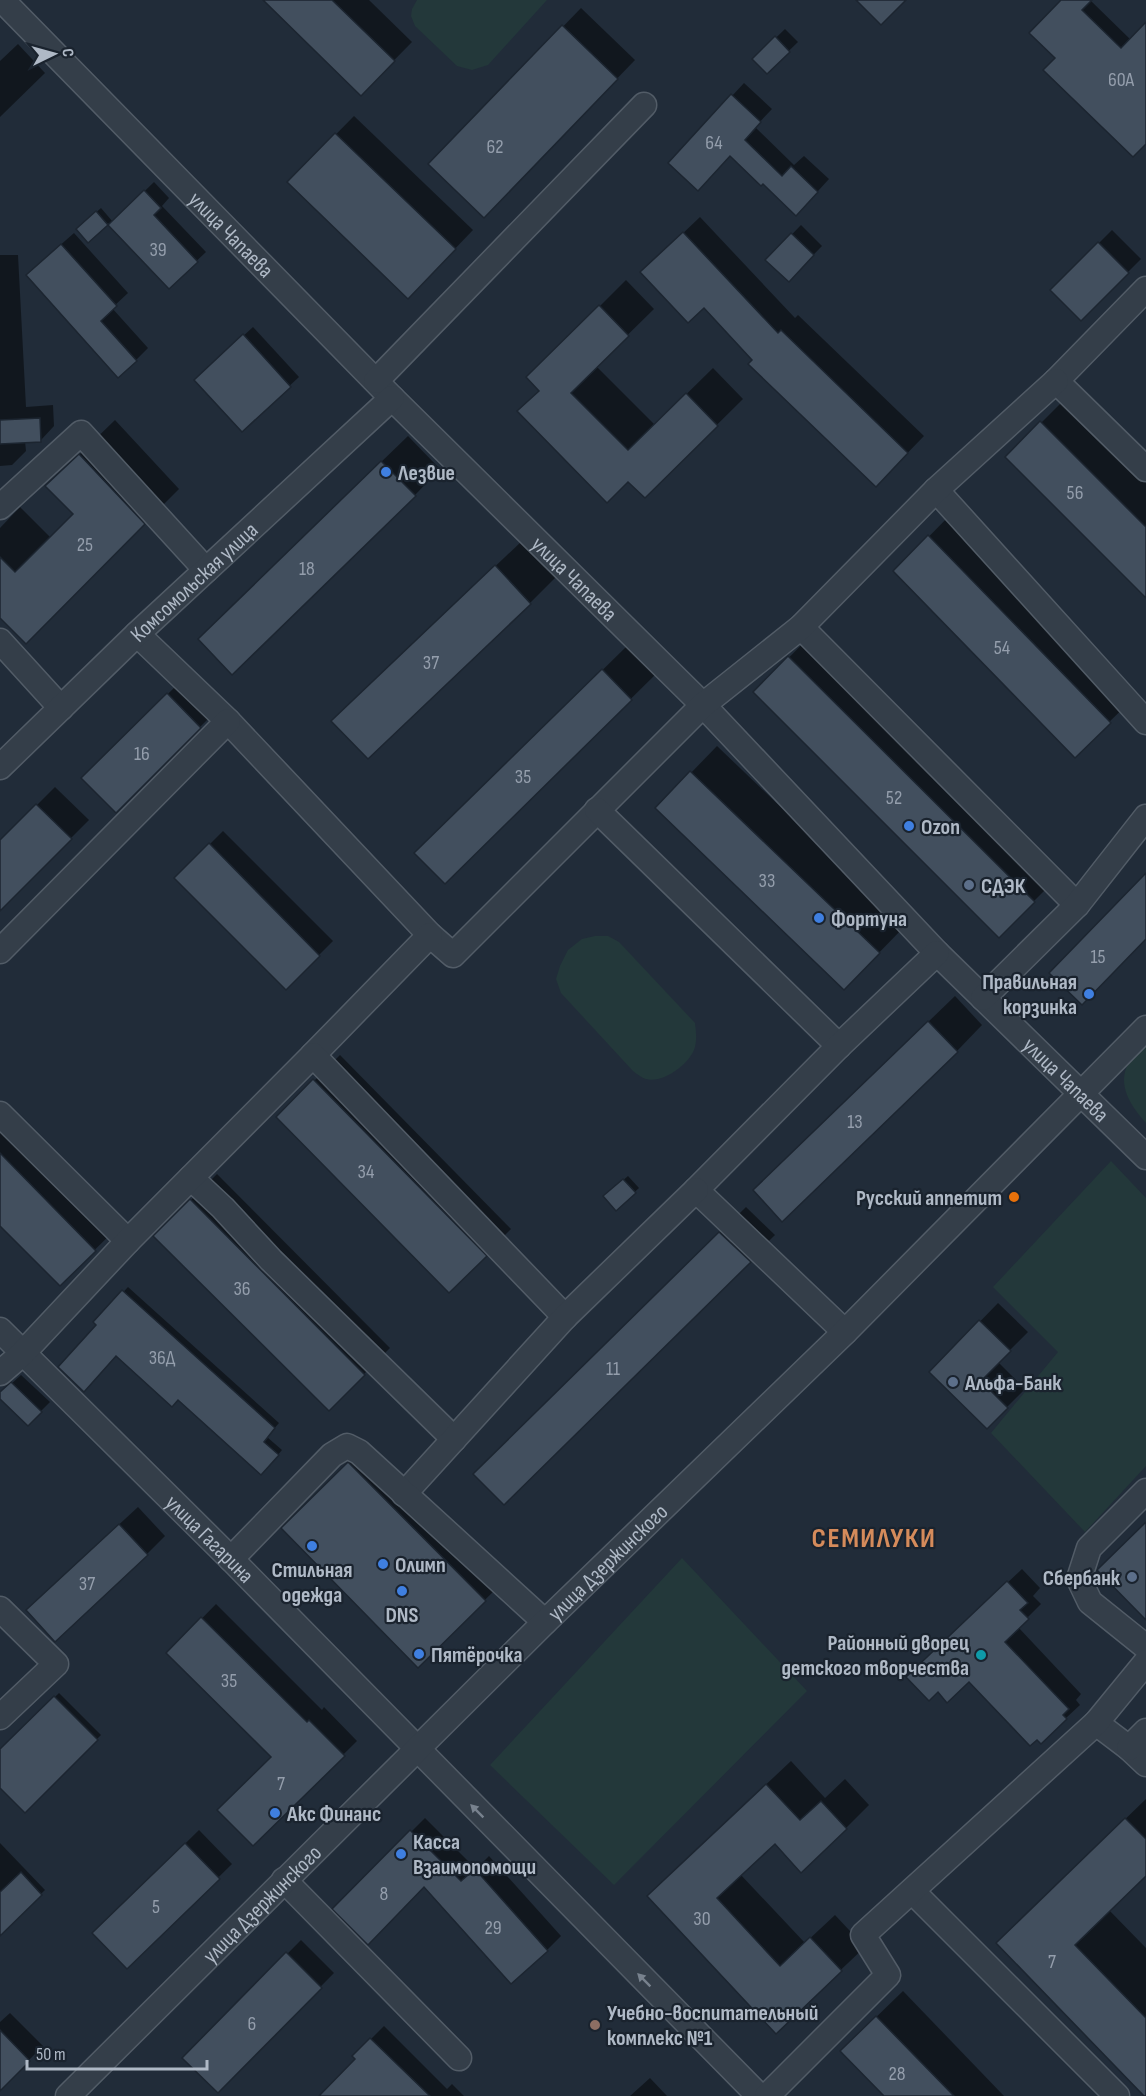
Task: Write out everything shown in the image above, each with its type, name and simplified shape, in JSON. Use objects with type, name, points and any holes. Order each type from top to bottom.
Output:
[{"type":"street","name":"улица Чапаева","points":[[2,0],[384,389],[703,705],[937,953],[1146,1157]]},
{"type":"street","name":"Комсомольская улица","points":[[0,767],[206,570],[384,389],[644,105]]},
{"type":"street","points":[[137,634],[228,721],[430,935],[453,955],[703,705],[801,627],[936,490],[1056,381],[1146,289]]},
{"type":"street","points":[[1056,381],[1146,469]]},
{"type":"street","points":[[0,507],[81,433],[206,570]]},
{"type":"street","points":[[936,490],[1146,722]]},
{"type":"street","points":[[801,627],[1077,905]]},
{"type":"street","points":[[0,641],[61,708]]},
{"type":"street","points":[[0,951],[228,721]]},
{"type":"street","points":[[597,810],[839,1046]]},
{"type":"street","points":[[983,998],[1077,905],[1146,817]]},
{"type":"street","points":[[0,1373],[22,1354],[128,1241],[430,935]]},
{"type":"street","points":[[405,1494],[565,1317],[696,1190],[839,1046],[937,953]]},
{"type":"street","name":"улица Дзержинского","points":[[68,2096],[545,1622],[845,1332],[1146,1029]]},
{"type":"street","points":[[314,1055],[565,1317]]},
{"type":"street","points":[[0,1114],[128,1241]]},
{"type":"street","points":[[191,1178],[223,1208],[271,1260],[454,1439]]},
{"type":"street","points":[[696,1190],[845,1332]]},
{"type":"street","name":"улица Гагарина","points":[[0,1330],[231,1559],[416,1750],[759,2096]]},
{"type":"street","points":[[231,1559],[332,1455],[347,1446],[359,1452],[545,1622]]},
{"type":"street","points":[[1146,1491],[1089,1548],[1079,1579],[1090,1602],[1146,1647]]},
{"type":"street","points":[[0,1609],[56,1664],[0,1717]]},
{"type":"street","points":[[767,2096],[888,1975],[863,1935],[1096,1723],[1146,1662]]},
{"type":"street","points":[[1096,1723],[1140,1748]]},
{"type":"street","points":[[284,1880],[459,2058]]},
{"type":"street","points":[[912,1891],[1117,2096]]},
{"type":"green space","points":[[417,0],[547,0],[488,65],[472,70],[457,66],[415,26],[411,16]]},
{"type":"green space","points":[[608,936],[619,942],[695,1023],[696,1041],[692,1053],[682,1065],[668,1075],[653,1080],[641,1077],[633,1071],[561,993],[556,979],[568,950],[582,939]]},
{"type":"green space","points":[[1146,1045],[1146,1123],[1135,1110],[1127,1095],[1124,1079],[1130,1060]]},
{"type":"green space","points":[[1111,1161],[1146,1198],[1146,1466],[1085,1532],[991,1433],[1058,1352],[993,1287]]},
{"type":"green space","points":[[682,1558],[807,1691],[614,1885],[490,1765]]},
{"type":"building","points":[[263,0],[332,0],[395,61],[361,96]]},
{"type":"building","points":[[856,0],[906,0],[881,25]]},
{"type":"building","points":[[1061,0],[1092,0],[1082,10],[1121,48],[1146,22],[1146,144],[1133,157],[1043,70],[1055,58],[1029,33]]},
{"type":"building","points":[[562,25],[618,79],[484,218],[428,164]]},
{"type":"building","points":[[775,36],[790,52],[767,74],[752,59]]},
{"type":"building","points":[[731,94],[761,122],[745,140],[782,176],[791,166],[818,192],[796,216],[730,156],[698,191],[668,163]]},
{"type":"building","points":[[335,133],[456,249],[408,299],[287,182]]},
{"type":"building","points":[[144,190],[161,208],[154,215],[198,262],[169,289],[108,225]]},
{"type":"building","points":[[96,211],[108,225],[88,243],[76,229]]},
{"type":"building","points":[[683,232],[778,333],[781,330],[908,453],[876,487],[748,364],[752,360],[704,308],[688,323],[640,272]]},
{"type":"building","points":[[791,233],[814,255],[789,282],[765,260]]},
{"type":"building","points":[[1098,242],[1129,273],[1081,321],[1050,290]]},
{"type":"building","points":[[61,244],[117,306],[101,321],[137,361],[118,378],[26,275]]},
{"type":"building","points":[[599,305],[629,336],[571,393],[628,450],[686,393],[718,426],[645,498],[628,482],[607,503],[517,411],[539,391],[526,377]]},
{"type":"building","points":[[243,334],[291,387],[242,432],[194,380]]},
{"type":"building","points":[[40,418],[41,442],[0,444],[0,420]]},
{"type":"building","points":[[1040,421],[1146,527],[1146,598],[1005,457]]},
{"type":"building","points":[[79,454],[145,524],[26,644],[0,618],[0,557],[15,572],[73,514],[45,486]]},
{"type":"building","points":[[381,461],[416,496],[232,675],[198,639]]},
{"type":"building","points":[[928,535],[1111,723],[1075,758],[893,571]]},
{"type":"building","points":[[495,565],[531,604],[368,759],[331,721]]},
{"type":"building","points":[[788,656],[1035,902],[999,938],[753,692]]},
{"type":"building","points":[[602,669],[632,700],[445,884],[414,853]]},
{"type":"building","points":[[167,693],[201,728],[116,813],[81,778]]},
{"type":"building","points":[[690,771],[880,953],[844,990],[655,808]]},
{"type":"building","points":[[36,804],[72,839],[0,911],[0,840]]},
{"type":"building","points":[[209,843],[320,956],[286,990],[174,878]]},
{"type":"building","points":[[1146,873],[1146,939],[1082,1005],[1049,973]]},
{"type":"building","points":[[928,1021],[958,1052],[782,1222],[753,1190]]},
{"type":"building","points":[[313,1079],[487,1256],[449,1293],[276,1117]]},
{"type":"building","points":[[0,1153],[96,1251],[60,1286],[0,1226]]},
{"type":"building","points":[[623,1179],[636,1193],[616,1211],[603,1196]]},
{"type":"building","points":[[190,1199],[365,1375],[329,1411],[153,1236]]},
{"type":"building","points":[[719,1232],[751,1262],[504,1505],[473,1474]]},
{"type":"building","points":[[122,1290],[275,1428],[264,1442],[279,1455],[261,1475],[178,1400],[172,1407],[116,1356],[84,1392],[58,1367],[96,1325],[93,1322]]},
{"type":"building","points":[[979,1320],[1011,1351],[981,1381],[1008,1408],[987,1429],[929,1372]]},
{"type":"building","points":[[11,1382],[42,1412],[28,1426],[0,1399],[0,1392]]},
{"type":"building","name":"Олимп","points":[[348,1462],[486,1601],[418,1668],[281,1528]]},
{"type":"building","points":[[1146,1522],[1146,1620],[1097,1570]]},
{"type":"building","points":[[119,1524],[148,1555],[55,1642],[26,1610]]},
{"type":"building","points":[[1007,1581],[1028,1603],[1020,1610],[1029,1619],[1005,1642],[1069,1709],[1063,1715],[1067,1719],[1041,1744],[1037,1740],[1030,1746],[969,1682],[947,1703],[938,1692],[929,1701],[906,1677]]},
{"type":"building","points":[[201,1617],[307,1722],[309,1720],[345,1756],[253,1846],[217,1810],[271,1757],[166,1653]]},
{"type":"building","points":[[54,1696],[98,1740],[25,1813],[0,1788],[0,1749]]},
{"type":"building","points":[[766,1784],[800,1820],[821,1801],[847,1829],[801,1873],[775,1844],[717,1898],[780,1966],[810,1937],[842,1971],[776,2034],[647,1896]]},
{"type":"building","points":[[1125,1818],[1146,1839],[1146,1876],[1075,1945],[1146,2018],[1146,2096],[996,1943]]},
{"type":"building","points":[[410,1830],[461,1881],[475,1869],[548,1951],[511,1984],[424,1887],[368,1945],[332,1909]]},
{"type":"building","points":[[185,1843],[220,1879],[127,1969],[92,1933]]},
{"type":"building","points":[[21,1872],[42,1895],[0,1936],[0,1892]]},
{"type":"building","points":[[286,1952],[322,1988],[218,2093],[182,2058]]},
{"type":"building","points":[[876,2016],[954,2096],[884,2096],[840,2051]]},
{"type":"building","points":[[0,2030],[30,2061],[0,2091]]},
{"type":"building","points":[[370,2038],[430,2096],[319,2096],[355,2059],[352,2056]]},
{"type":"place","name":"Лезвие","points":[[386,472]]},
{"type":"place","name":"Ozon","points":[[909,826]]},
{"type":"place","name":"СДЭК","points":[[969,885]]},
{"type":"place","name":"Фортуна","points":[[819,918]]},
{"type":"place","name":"Правильная корзинка","points":[[1089,994]]},
{"type":"place","name":"Русский аппетит","points":[[1014,1197]]},
{"type":"place","name":"Альфа-Банк","points":[[953,1382]]},
{"type":"place","name":"Стильная одежда","points":[[312,1546]]},
{"type":"place","name":"Олимп","points":[[383,1564]]},
{"type":"place","name":"Сбербанк","points":[[1132,1577]]},
{"type":"place","name":"DNS","points":[[402,1591]]},
{"type":"place","name":"Пятёрочка","points":[[419,1654]]},
{"type":"place","name":"Районный дворец детского творчества","points":[[981,1655]]},
{"type":"place","name":"Акс Финанс","points":[[275,1813]]},
{"type":"place","name":"Касса Взаимопомощи","points":[[401,1854]]},
{"type":"place","name":"Учебно-воспитательный комплекс №1","points":[[595,2025]]},
{"type":"district","name":"СЕМИЛУКИ","points":[[874,1537]]}]
